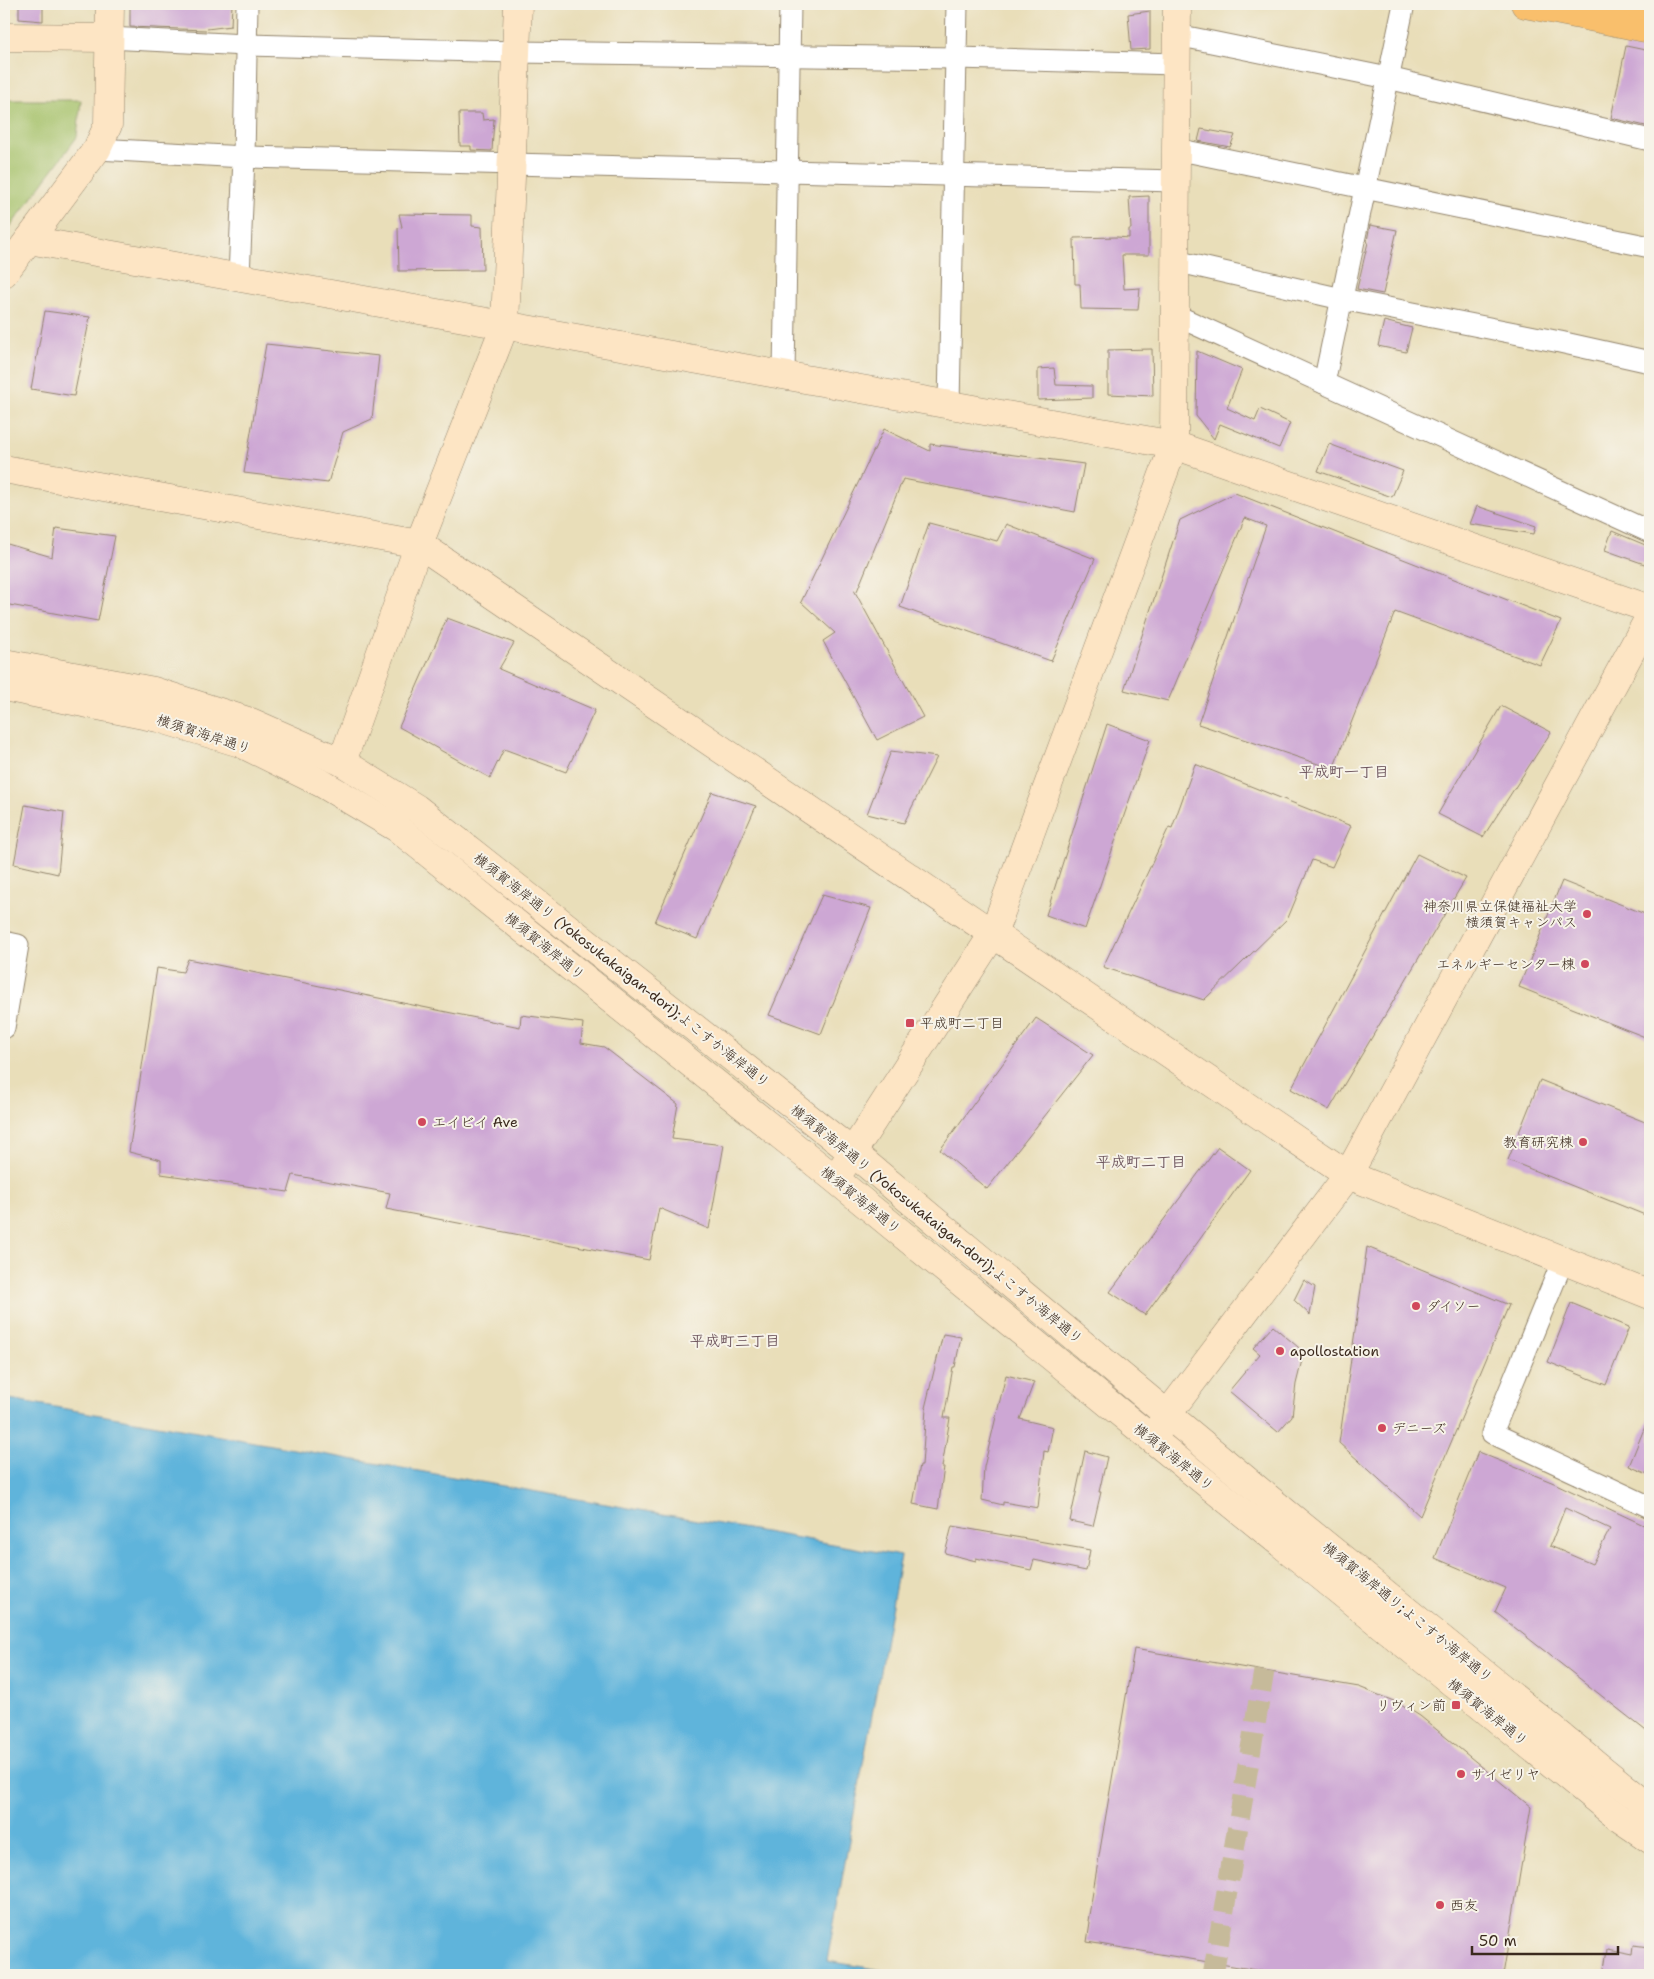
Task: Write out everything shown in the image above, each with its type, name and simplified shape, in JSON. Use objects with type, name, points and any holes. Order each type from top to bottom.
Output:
[{"type":"highway","points":[[1525,4],[1650,29]]},
{"type":"highway","points":[[1636,4],[1650,7]]},
{"type":"street","points":[[4,273],[98,149],[108,125],[110,4]]},
{"type":"street","points":[[239,277],[247,4]]},
{"type":"street","points":[[342,762],[419,544],[505,325],[518,4]]},
{"type":"street","points":[[784,375],[790,4]]},
{"type":"street","points":[[949,405],[957,4]]},
{"type":"street","points":[[835,1179],[993,934],[1174,445],[1178,4]]},
{"type":"street","points":[[1324,383],[1404,4]]},
{"type":"street","points":[[1177,35],[1388,78],[1650,140]]},
{"type":"street","points":[[4,37],[108,38],[246,45],[516,52],[956,58],[1177,64]]},
{"type":"street","points":[[98,149],[244,157],[512,166],[787,169],[1176,180]]},
{"type":"street","points":[[1176,149],[1365,190],[1650,247]]},
{"type":"street","points":[[29,240],[1174,445],[1650,609]]},
{"type":"street","points":[[1175,261],[1342,299],[1560,342],[1650,362]]},
{"type":"street","points":[[1175,315],[1650,532]]},
{"type":"street","points":[[4,469],[419,544],[1348,1175],[1650,1295]]},
{"type":"street","points":[[1152,1439],[1167,1414],[1348,1175],[1650,616]]},
{"type":"street","name":"横須賀海岸通り (Yokosukakaigan-dori);よこすか海岸通り","points":[[4,663],[154,691],[251,722],[342,762],[416,808],[852,1152],[1167,1414]]},
{"type":"street","name":"横須賀海岸通り","points":[[4,687],[158,718],[240,743],[331,789],[397,828],[835,1179],[1619,1818],[1650,1839]]},
{"type":"street","points":[[4,942],[18,945],[4,1028]]},
{"type":"street","points":[[1563,1260],[1492,1433],[1650,1507]]},
{"type":"street","name":"横須賀海岸通り;よこすか海岸通り","points":[[1167,1414],[1650,1808]]},
{"type":"green space","points":[[4,100],[81,100],[77,137],[4,235]]},
{"type":"water","points":[[4,1398],[901,1556],[827,1961],[911,1975],[4,1975]]},
{"type":"building","points":[[19,4],[43,4],[43,21],[19,19]]},
{"type":"building","points":[[130,4],[232,4],[231,26],[206,30],[130,27]]},
{"type":"building","points":[[1150,11],[1150,49],[1131,50],[1128,14]]},
{"type":"building","points":[[1626,46],[1650,51],[1650,127],[1611,118]]},
{"type":"building","points":[[459,113],[482,113],[483,120],[494,119],[492,151],[471,150],[471,146],[460,146]]},
{"type":"building","points":[[1201,129],[1235,135],[1230,147],[1198,141]]},
{"type":"building","points":[[1149,196],[1149,255],[1122,255],[1124,289],[1140,288],[1138,310],[1081,309],[1080,284],[1075,284],[1074,238],[1129,238],[1129,229],[1131,229],[1129,197]]},
{"type":"building","points":[[399,214],[472,215],[472,226],[482,227],[483,270],[399,271],[398,228],[402,227]]},
{"type":"building","points":[[1370,225],[1397,230],[1383,294],[1357,289]]},
{"type":"building","points":[[45,311],[90,317],[74,396],[31,389]]},
{"type":"building","points":[[1384,321],[1412,328],[1406,352],[1378,346]]},
{"type":"building","points":[[266,344],[379,356],[372,419],[343,432],[328,483],[244,473]]},
{"type":"building","points":[[1152,349],[1153,396],[1108,394],[1108,350]]},
{"type":"building","points":[[1197,351],[1242,370],[1227,408],[1255,421],[1260,409],[1290,423],[1279,448],[1220,424],[1214,439],[1196,416]]},
{"type":"building","points":[[1054,368],[1056,385],[1092,386],[1092,398],[1038,400],[1038,369]]},
{"type":"building","points":[[884,429],[930,451],[930,444],[1084,464],[1075,512],[903,479],[857,591],[854,590],[923,717],[877,740],[823,641],[835,633],[801,602]]},
{"type":"building","points":[[1329,444],[1403,471],[1392,497],[1318,471]]},
{"type":"building","points":[[1235,493],[1561,621],[1540,665],[1395,612],[1333,769],[1198,724],[1266,526],[1245,518],[1168,701],[1124,690],[1180,520]]},
{"type":"building","points":[[1477,506],[1536,526],[1534,534],[1470,524]]},
{"type":"building","points":[[929,523],[997,541],[1006,524],[1095,559],[1051,661],[900,607]]},
{"type":"building","points":[[56,528],[115,536],[98,621],[4,604],[4,543],[52,557]]},
{"type":"building","points":[[1612,531],[1650,547],[1650,566],[1605,550]]},
{"type":"building","points":[[447,618],[514,643],[499,669],[595,710],[566,772],[504,749],[490,778],[399,727]]},
{"type":"building","points":[[1501,706],[1551,732],[1483,837],[1438,814]]},
{"type":"building","points":[[1107,724],[1150,740],[1085,929],[1046,915]]},
{"type":"building","points":[[891,751],[937,757],[904,823],[867,814]]},
{"type":"building","points":[[1195,764],[1351,826],[1332,867],[1312,860],[1288,918],[1204,1000],[1103,967],[1169,827],[1172,828]]},
{"type":"building","points":[[712,792],[756,806],[697,939],[655,922]]},
{"type":"building","points":[[25,805],[64,812],[58,874],[14,864]]},
{"type":"building","points":[[1417,854],[1466,878],[1329,1110],[1291,1089]]},
{"type":"building","name":"エネルギーセンター棟","points":[[1562,881],[1650,916],[1650,1039],[1519,987]]},
{"type":"building","points":[[822,895],[871,908],[821,1034],[769,1015]]},
{"type":"building","points":[[188,959],[520,1027],[521,1015],[583,1023],[581,1043],[604,1047],[678,1104],[672,1139],[724,1145],[709,1229],[659,1208],[649,1260],[386,1209],[390,1193],[293,1175],[288,1192],[161,1174],[161,1160],[129,1152],[157,968],[183,972]]},
{"type":"building","points":[[1036,1018],[1093,1055],[987,1189],[940,1150]]},
{"type":"building","name":"教育研究棟","points":[[1540,1080],[1650,1124],[1650,1217],[1508,1160]]},
{"type":"building","points":[[1218,1147],[1250,1170],[1145,1315],[1110,1292]]},
{"type":"building","points":[[1367,1247],[1509,1305],[1420,1516],[1339,1443]]},
{"type":"building","points":[[1304,1280],[1315,1287],[1310,1315],[1294,1300]]},
{"type":"building","points":[[1571,1303],[1629,1327],[1606,1385],[1548,1362]]},
{"type":"building","points":[[1273,1326],[1304,1352],[1296,1384],[1292,1416],[1278,1432],[1229,1391],[1260,1354],[1253,1348]]},
{"type":"building","points":[[943,1334],[961,1337],[955,1367],[953,1367],[944,1418],[950,1418],[942,1467],[944,1467],[938,1509],[913,1504],[920,1465],[922,1465],[925,1408]]},
{"type":"building","points":[[1006,1375],[1034,1382],[1020,1419],[1053,1427],[1048,1452],[1044,1451],[1038,1508],[1003,1502],[1003,1505],[982,1500],[984,1467]]},
{"type":"building","points":[[1650,1414],[1650,1475],[1629,1466]]},
{"type":"building","points":[[1085,1451],[1107,1457],[1093,1526],[1070,1521]]},
{"type":"building","points":[[1478,1452],[1554,1483],[1650,1528],[1650,1734],[1495,1612],[1506,1588],[1435,1558]],"holes":[[[1565,1508],[1610,1529],[1592,1564],[1550,1546]]]},
{"type":"building","points":[[952,1526],[1090,1550],[1086,1571],[1034,1560],[1031,1570],[976,1558],[976,1561],[945,1553]]},
{"type":"building","points":[[1134,1649],[1359,1687],[1401,1704],[1420,1716],[1531,1807],[1503,1975],[1287,1975],[1087,1942],[1090,1922],[1088,1921]]},
{"type":"building","points":[[1634,1945],[1650,1947],[1650,1975],[1603,1975],[1607,1949],[1633,1954]]},
{"type":"tunnel","points":[[1213,1975],[1264,1671]]},
{"type":"place","name":"神奈川県立保健福祉大学 横須賀キャンパス","points":[[1587,914]]},
{"type":"place","name":"エネルギーセンター棟","points":[[1585,964]]},
{"type":"place","name":"平成町二丁目","points":[[910,1023]]},
{"type":"place","name":"エイビイ Ave","points":[[422,1122]]},
{"type":"place","name":"教育研究棟","points":[[1583,1142]]},
{"type":"place","name":"ダイソー","points":[[1416,1306]]},
{"type":"place","name":"apollostation","points":[[1280,1351]]},
{"type":"place","name":"デニーズ","points":[[1382,1428]]},
{"type":"place","name":"リヴィン前","points":[[1456,1705]]},
{"type":"place","name":"サイゼリヤ","points":[[1461,1774]]},
{"type":"place","name":"西友","points":[[1440,1905]]},
{"type":"district","name":"平成町一丁目","points":[[1344,772]]},
{"type":"district","name":"平成町二丁目","points":[[1141,1162]]},
{"type":"district","name":"平成町三丁目","points":[[735,1341]]}]
